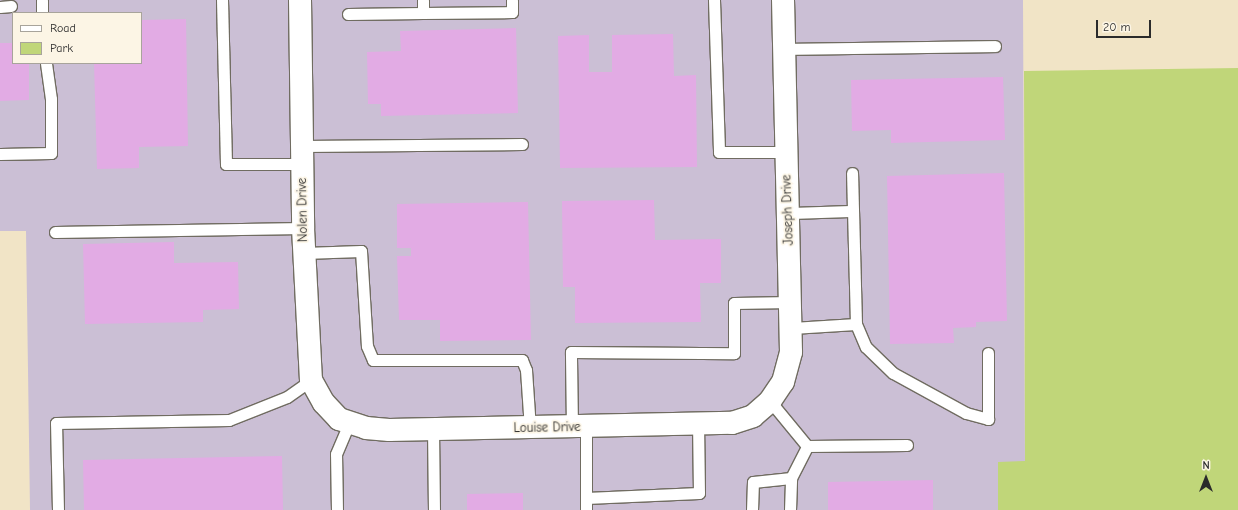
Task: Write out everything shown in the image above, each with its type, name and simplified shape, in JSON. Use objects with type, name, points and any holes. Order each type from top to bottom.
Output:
[{"type":"street","name":"Nolen Drive","points":[[300,0],[303,228],[311,380],[324,403],[341,419]]},
{"type":"street","name":"Joseph Drive","points":[[766,406],[783,382],[789,366],[792,328],[783,0]]},
{"type":"street","name":"Louise Drive","points":[[341,419],[389,430],[698,425],[732,423],[766,406]]},
{"type":"lane","points":[[42,0],[42,12]]},
{"type":"lane","points":[[222,0],[226,164],[302,155],[522,144]]},
{"type":"lane","points":[[423,0],[423,13]]},
{"type":"lane","points":[[348,14],[512,12],[512,0]]},
{"type":"lane","points":[[714,0],[720,152],[786,152]]},
{"type":"lane","points":[[785,49],[995,46]]},
{"type":"lane","points":[[0,154],[51,153],[51,99],[46,64]]},
{"type":"lane","points":[[852,173],[856,324],[866,346],[893,373],[966,413],[988,419],[988,353]]},
{"type":"lane","points":[[789,213],[852,211]]},
{"type":"lane","points":[[55,232],[303,228]]},
{"type":"lane","points":[[304,253],[361,251],[367,346],[373,360],[522,360],[526,370],[530,428]]},
{"type":"lane","points":[[586,510],[571,352],[734,353],[734,303],[791,302]]},
{"type":"lane","points":[[792,328],[856,324]]},
{"type":"lane","points":[[58,510],[56,423],[229,420],[287,397],[311,380]]},
{"type":"lane","points":[[766,406],[807,446],[907,445]]},
{"type":"lane","points":[[337,510],[336,454],[341,419]]},
{"type":"lane","points":[[586,498],[699,493],[698,425]]},
{"type":"lane","points":[[433,429],[434,510]]},
{"type":"lane","points":[[790,510],[791,478],[807,446]]},
{"type":"lane","points":[[752,510],[753,482],[791,478]]},
{"type":"shaded area","points":[[0,0],[1023,0],[1025,462],[998,463],[998,510],[30,510],[26,231],[0,231]]},
{"type":"green space","points":[[1238,68],[1238,510],[998,510],[998,462],[1025,461],[1024,71]]},
{"type":"building","points":[[186,19],[188,146],[139,147],[139,168],[97,169],[94,64],[142,64],[142,20]]},
{"type":"building","points":[[516,28],[518,113],[381,116],[381,104],[368,104],[367,52],[401,51],[400,31]]},
{"type":"building","points":[[673,34],[674,76],[696,75],[697,167],[560,168],[558,36],[589,35],[589,72],[612,72],[612,35]]},
{"type":"building","points":[[0,43],[12,43],[12,64],[29,64],[29,100],[0,101]]},
{"type":"building","points":[[1003,77],[1005,140],[891,143],[891,130],[852,131],[851,80]]},
{"type":"building","points":[[1004,173],[1007,321],[976,322],[976,327],[953,328],[954,343],[890,344],[887,176]]},
{"type":"building","points":[[654,200],[655,240],[721,239],[721,283],[700,283],[701,322],[575,323],[575,287],[563,287],[562,201]]},
{"type":"building","points":[[528,202],[531,340],[440,341],[440,320],[399,320],[397,256],[411,256],[411,248],[397,248],[397,204]]},
{"type":"building","points":[[174,242],[174,263],[238,262],[239,309],[203,310],[203,322],[85,324],[83,244]]},
{"type":"building","points":[[282,456],[283,510],[84,510],[83,460]]},
{"type":"building","points":[[933,480],[933,510],[828,510],[828,482]]},
{"type":"building","points":[[523,493],[523,510],[467,510],[467,494]]}]
